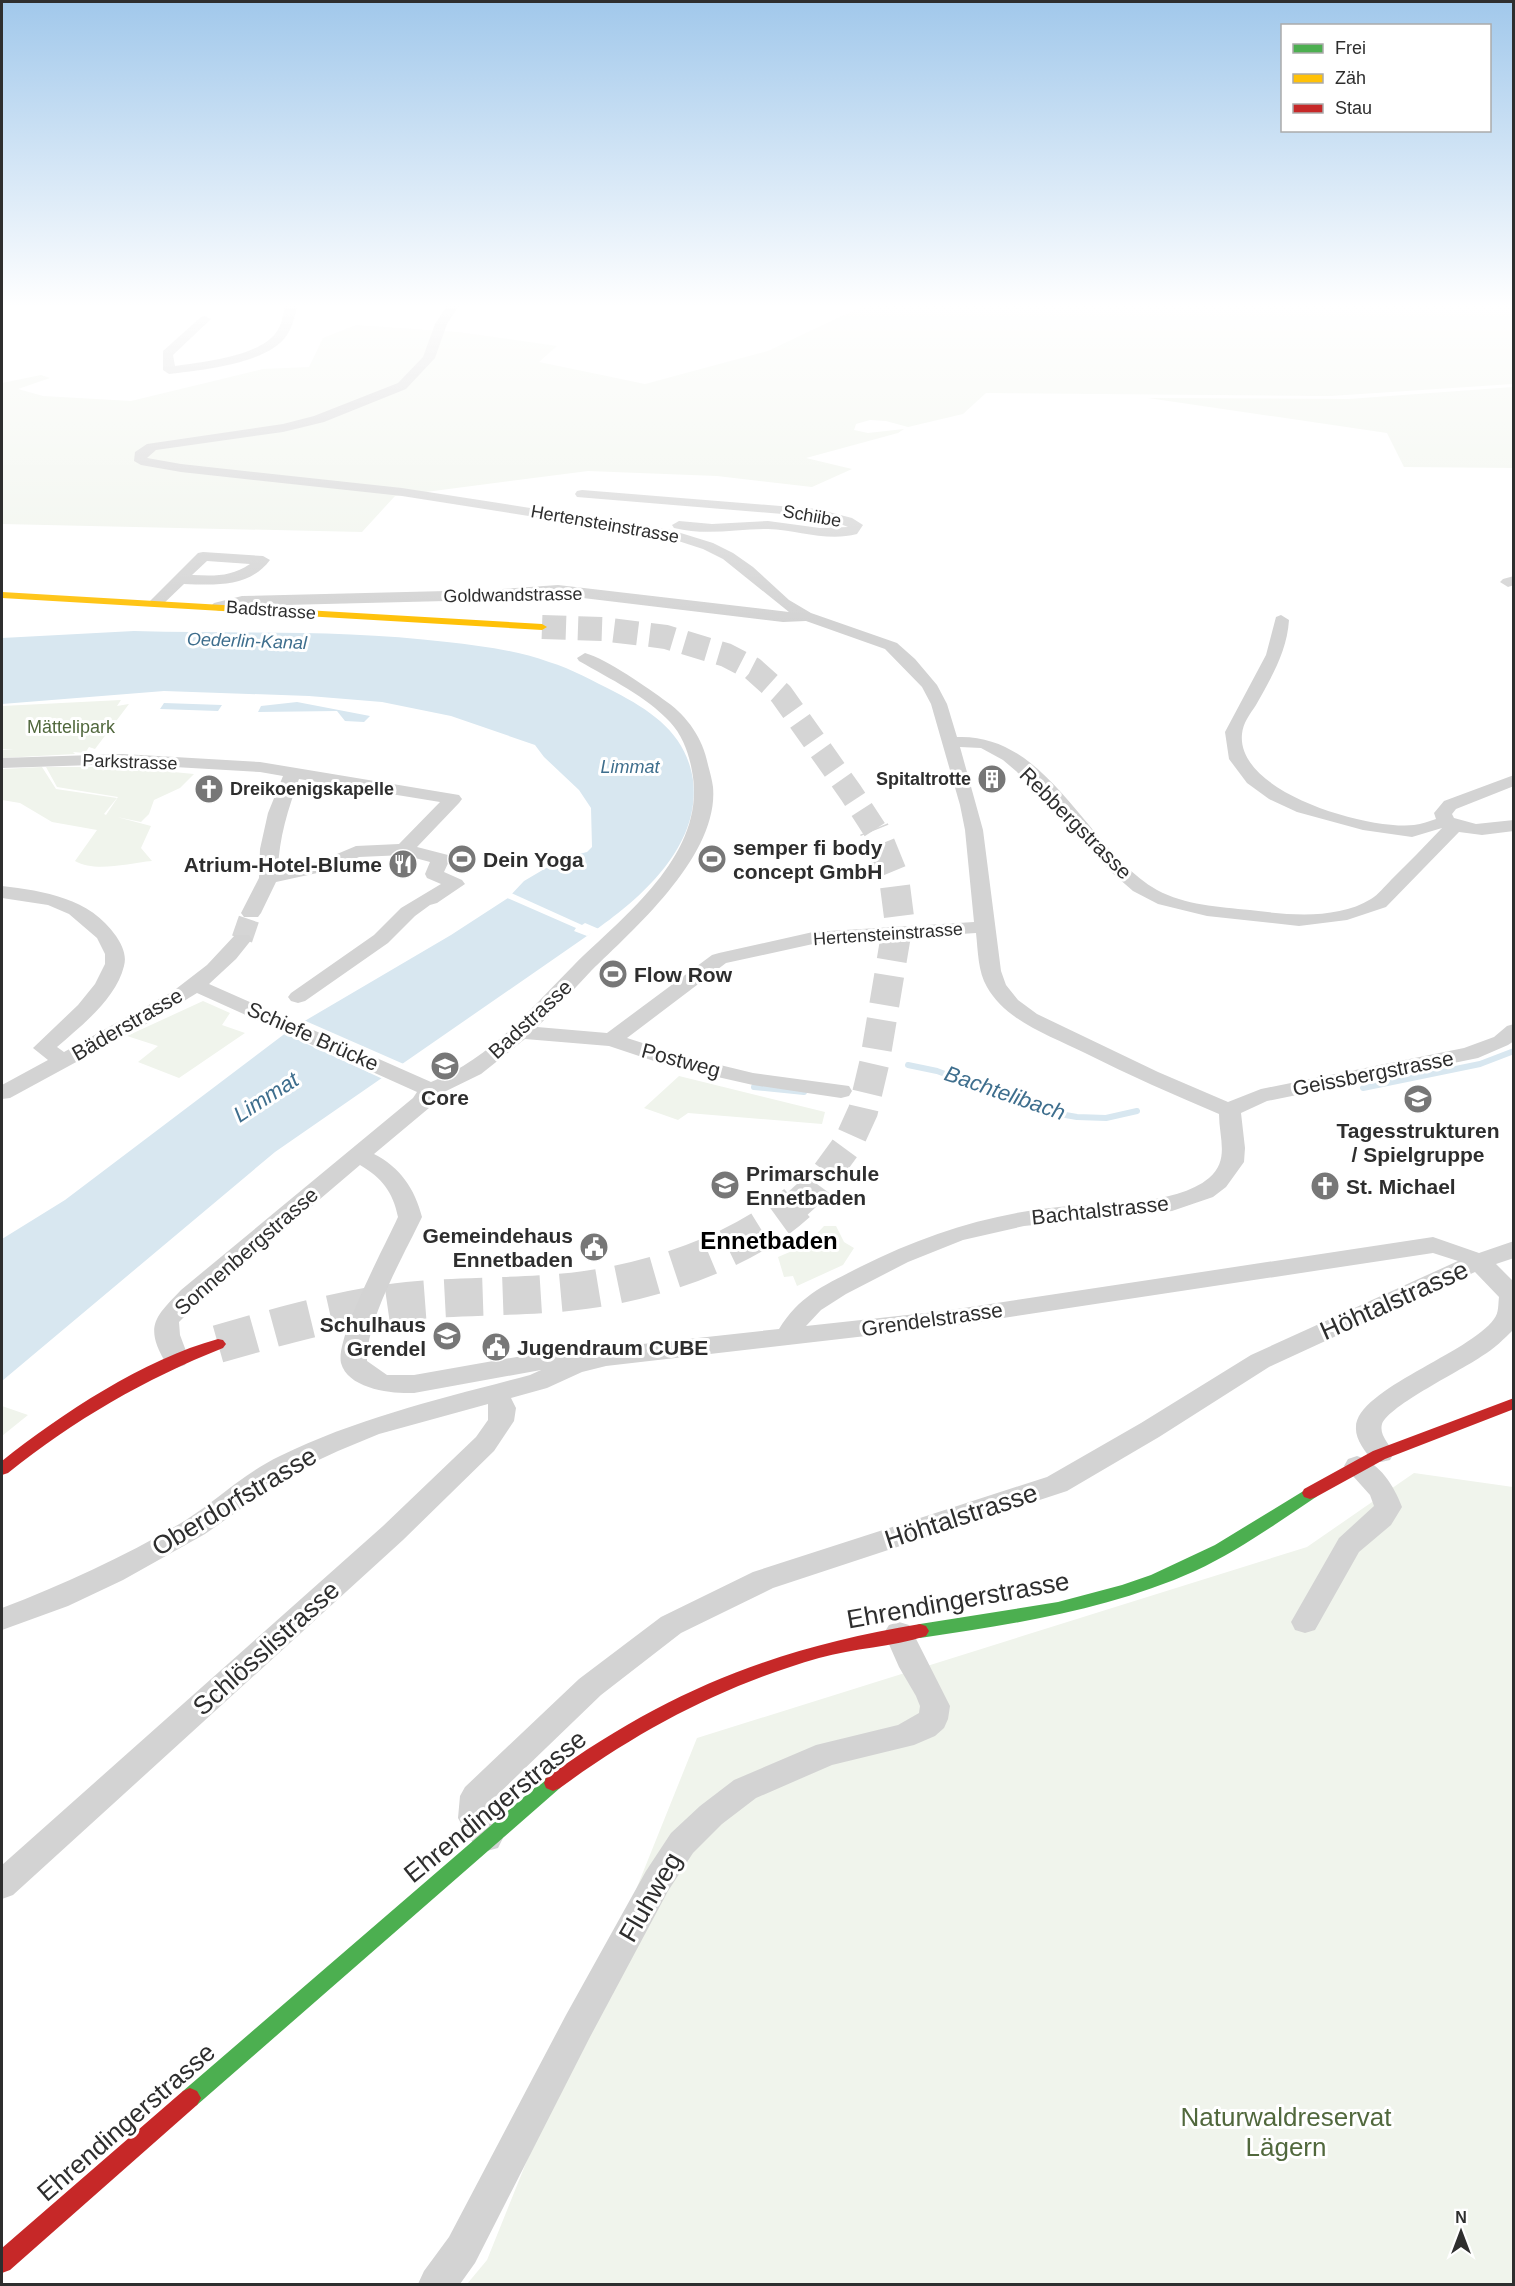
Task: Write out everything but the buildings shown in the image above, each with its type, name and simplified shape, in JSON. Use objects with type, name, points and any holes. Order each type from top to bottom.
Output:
[{"type":"main road","name":"Badstrasse","points":[[5,595],[535,626]]},
{"type":"main road","points":[[2,1469],[39,1437],[109,1393],[176,1359],[218,1344]]},
{"type":"main road","name":"Ehrendingerstrasse","points":[[2,2262],[488,1838],[569,1770],[622,1736],[689,1700],[749,1674],[808,1655],[899,1633],[1022,1616],[1088,1601],[1150,1582],[1212,1554],[1247,1535],[1381,1453],[1514,1403]]},
{"type":"street","name":"Hertensteinstrasse","points":[[340,411],[319,419],[283,428],[152,447],[140,454],[141,461],[181,468],[402,492],[640,528],[690,539],[728,556],[748,570],[784,603],[806,616],[884,643],[898,651],[934,692],[966,791],[974,830],[981,903],[986,927],[813,938],[719,959],[611,1040]]},
{"type":"street","name":"Schiibe","points":[[582,494],[721,503],[836,518],[856,525],[852,531],[836,533],[768,525],[702,529],[665,521],[649,523],[640,528]]},
{"type":"street","points":[[156,603],[180,579]]},
{"type":"street","name":"Goldwandstrasse","points":[[219,606],[242,601],[487,595],[558,590],[783,617],[806,616]]},
{"type":"street","points":[[1281,620],[1281,633],[1269,667],[1234,727],[1233,746],[1245,768],[1280,798],[1330,818],[1372,827],[1411,831],[1451,824],[1478,829],[1514,825]]},
{"type":"street","name":"Badstrasse","points":[[430,1090],[446,1085],[489,1058],[521,1032],[675,873],[703,818],[705,797],[702,768],[687,731],[656,700],[585,658]]},
{"type":"street","name":"Rebbergstrasse","points":[[951,742],[985,743],[1001,750],[1053,794],[1115,865],[1141,888],[1174,904],[1288,921],[1314,921],[1347,916],[1378,903],[1451,824],[1443,813],[1450,805],[1514,780]]},
{"type":"street","name":"Parkstrasse","points":[[2,763],[123,759],[260,767],[453,800],[404,849]]},
{"type":"street","points":[[251,913],[267,878],[268,849],[277,813],[294,772]]},
{"type":"street","points":[[267,878],[324,866],[356,852],[404,849],[441,859],[434,874],[455,884],[408,912],[381,939],[298,997]]},
{"type":"street","points":[[2,892],[57,901],[96,925],[115,948],[115,964],[100,992],[44,1048],[63,1061]]},
{"type":"street","points":[[986,927],[987,956],[996,986],[1011,1004],[1030,1018],[1150,1077],[1230,1111]]},
{"type":"street","name":"Bäderstrasse","points":[[2,1093],[159,1009],[195,985],[235,949],[242,939]]},
{"type":"street","name":"Schiefe Brücke","points":[[195,985],[401,1075],[430,1090]]},
{"type":"street","name":"Geissbergstrasse","points":[[1230,1111],[1240,1104],[1261,1096],[1470,1053],[1501,1041],[1514,1030]]},
{"type":"street","name":"Postweg","points":[[521,1032],[611,1040],[677,1061],[753,1079],[841,1091]]},
{"type":"street","name":"Sonnenbergstrasse","points":[[176,1359],[167,1335],[167,1320],[190,1296],[421,1103],[430,1090]]},
{"type":"street","name":"Bachtalstrasse","points":[[787,1336],[796,1321],[811,1305],[830,1292],[935,1240],[958,1232],[1011,1220],[1154,1206],[1193,1197],[1221,1179],[1230,1168],[1234,1156],[1230,1111]]},
{"type":"street","name":"Grendelstrasse","points":[[359,1156],[389,1173],[404,1196],[410,1217],[368,1307],[357,1342],[354,1363],[364,1375],[378,1383],[393,1386],[550,1360],[574,1365],[606,1357],[944,1319],[1433,1245],[1457,1250],[1488,1268],[1511,1296],[1508,1316],[1503,1325],[1482,1344],[1395,1397],[1376,1412],[1369,1422],[1369,1431],[1372,1442],[1381,1453]]},
{"type":"street","name":"Höhtalstrasse","points":[[488,1838],[474,1818],[476,1796],[590,1687],[642,1644],[671,1625],[763,1580],[1057,1484],[1150,1430],[1260,1361],[1479,1262],[1514,1249]]},
{"type":"street","name":"Oberdorfstrasse","points":[[2,1619],[58,1598],[113,1572],[195,1527],[286,1464],[329,1444],[371,1427],[497,1395],[538,1382],[574,1365]]},
{"type":"street","name":"Schlösslistrasse","points":[[2,1885],[393,1533],[485,1444],[501,1421],[503,1408],[497,1395]]},
{"type":"street","points":[[1305,1623],[1349,1545],[1381,1518],[1388,1507],[1382,1490],[1357,1466]]},
{"type":"street","name":"Fluhweg","points":[[437,2284],[462,2250],[584,2015],[657,1881],[682,1843],[711,1815],[745,1789],[827,1754],[903,1736],[924,1727],[933,1719],[935,1707],[930,1693],[899,1633]]},
{"type":"green space","points":[[2,411],[967,411],[963,414],[908,427],[886,421],[870,420],[856,424],[854,430],[868,433],[904,429],[898,433],[806,458],[852,469],[812,487],[717,476],[588,471],[395,496],[362,532],[2,524]]},
{"type":"green space","points":[[1235,411],[1513,411],[1513,468],[1404,467],[1387,433]]},
{"type":"green space","name":"Mättelipark","points":[[121,700],[117,706],[129,704],[95,749],[89,747],[85,753],[73,752],[75,754],[2,758],[2,750],[14,750],[2,749],[2,706]]},
{"type":"green space","points":[[42,767],[56,789],[117,798],[104,814],[106,815],[118,797],[57,787],[46,767],[122,767],[194,774],[180,788],[154,800],[149,814],[141,822],[117,817],[151,826],[141,848],[152,861],[102,867],[83,865],[75,861],[97,830],[52,822],[20,803],[2,800],[2,769]]},
{"type":"green space","points":[[203,1001],[230,1013],[222,1025],[245,1033],[179,1078],[138,1062],[158,1046],[127,1036]]},
{"type":"green space","points":[[679,1076],[825,1112],[822,1124],[688,1113],[678,1120],[644,1108]]},
{"type":"green space","points":[[824,1226],[836,1226],[844,1242],[854,1248],[843,1265],[797,1286],[793,1276],[784,1277],[778,1257],[806,1245]]},
{"type":"green space","points":[[2,1406],[28,1415],[2,1436]]},
{"type":"green space","name":"Naturwaldreservat Lägern","points":[[1414,1473],[1513,1487],[1513,2284],[467,2284],[487,2260],[697,1738],[1307,1547]]},
{"type":"water","name":"Limmat","points":[[134,631],[369,635],[473,645],[537,658],[558,665],[615,692],[666,726],[683,750],[689,764],[693,780],[693,803],[688,826],[679,846],[651,884],[633,900],[597,929],[275,1152],[2,1381],[2,1239],[65,1200],[291,1029],[451,935],[508,898],[524,881],[563,858],[587,852],[592,847],[591,808],[579,790],[544,757],[535,745],[451,716],[382,702],[309,696],[164,691],[2,704],[2,638]]},
{"type":"water","points":[[297,702],[370,716],[364,722],[345,721],[337,711],[258,712],[261,706]]},
{"type":"water","points":[[164,703],[222,705],[218,711],[160,709]]},
{"type":"pier","points":[[509,892],[582,925],[585,923],[599,929],[587,936],[574,931],[576,928],[505,897]]},
{"type":"pier","points":[[301,1019],[406,1065],[385,1080],[281,1032]]},
{"type":"waterway","name":"Bachtelibach","points":[[1363,1088],[1480,1064],[1514,1051]]},
{"type":"waterway","name":"Bachtelibach","points":[[908,1065],[937,1071],[1048,1112],[1077,1117],[1106,1118],[1137,1111]]},
{"type":"waterway","name":"Bachtelibach","points":[[754,1087],[804,1092]]},
{"type":"tunnel","points":[[542,627],[602,629],[666,637],[726,655],[753,669],[781,694],[875,830]]},
{"type":"tunnel","points":[[796,1205],[818,1185],[848,1144],[863,1111],[875,1060],[899,917],[894,878],[874,829]]},
{"type":"tunnel","points":[[242,939],[251,913]]},
{"type":"tunnel","points":[[218,1344],[312,1318],[384,1304],[430,1299],[563,1293],[634,1281],[681,1267],[746,1239],[797,1203]]},
{"type":"traffic: fast","points":[[920,1631],[1023,1615],[1124,1591],[1189,1566],[1221,1550],[1310,1493]]},
{"type":"traffic: fast","points":[[190,2098],[553,1783]]},
{"type":"traffic: slow","points":[[2,595],[542,627]]},
{"type":"traffic: jam","points":[[2,1469],[52,1431],[132,1382],[218,1344]]},
{"type":"traffic: jam","points":[[1310,1493],[1379,1455],[1514,1403]]},
{"type":"traffic: jam","points":[[553,1783],[594,1753],[636,1727],[680,1703],[726,1683],[774,1665],[822,1651],[871,1639],[920,1631]]},
{"type":"traffic: jam","points":[[2,2262],[190,2098]]},
{"type":"place","name":"Spitaltrotte","points":[[992,779]]},
{"type":"place","name":"Dreikoenigskapelle","points":[[209,789]]},
{"type":"place","name":"Dein Yoga","points":[[462,859]]},
{"type":"place","name":"semper fi body concept GmbH","points":[[712,859]]},
{"type":"place","name":"Atrium-Hotel-Blume","points":[[403,864]]},
{"type":"place","name":"Flow Row","points":[[613,974]]},
{"type":"place","name":"Core","points":[[445,1066]]},
{"type":"place","name":"Tagesstrukturen / Spielgruppe","points":[[1418,1099]]},
{"type":"place","name":"Primarschule Ennetbaden","points":[[725,1185]]},
{"type":"place","name":"St. Michael","points":[[1325,1186]]},
{"type":"place","name":"Gemeindehaus Ennetbaden","points":[[594,1247]]},
{"type":"place","name":"Schulhaus Grendel","points":[[447,1336]]},
{"type":"place","name":"Jugendraum CUBE","points":[[496,1347]]},
{"type":"district","name":"Ennetbaden","points":[[769,1240]]},
{"type":"water label","name":"Oederlin-Kanal","points":[[247,641]]}]
